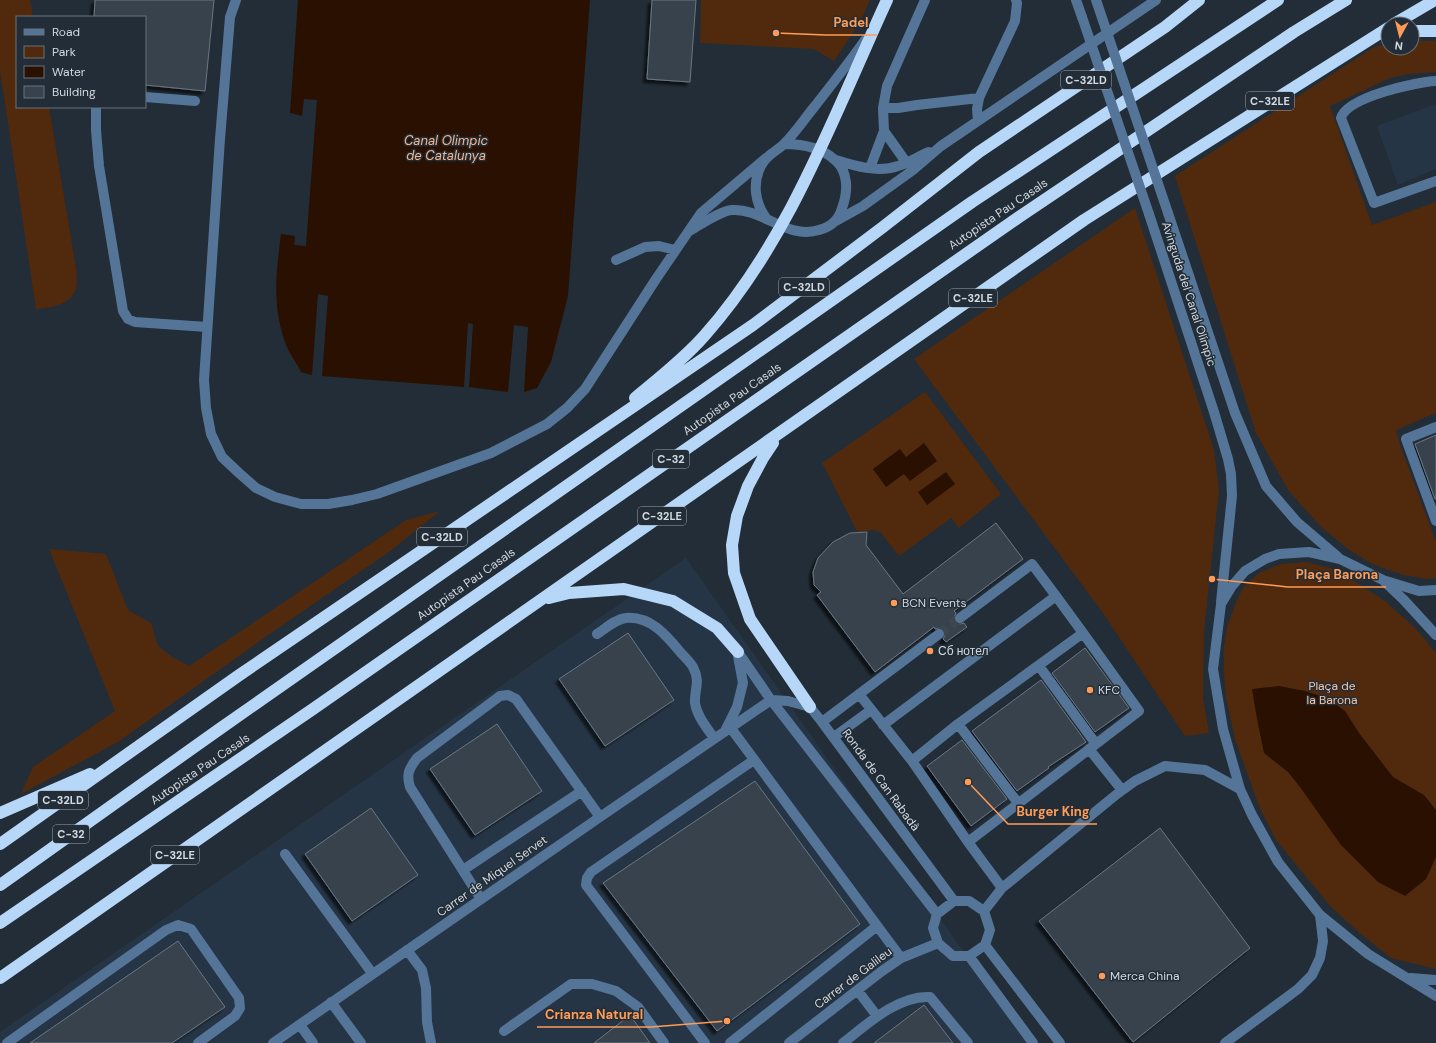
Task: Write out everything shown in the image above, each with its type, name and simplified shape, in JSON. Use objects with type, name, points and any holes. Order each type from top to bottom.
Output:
[{"type":"highway","points":[[594,433],[705,336],[746,284],[780,226],[819,150],[887,0]]},
{"type":"highway","points":[[1164,27],[1199,0]]},
{"type":"highway","name":"C-32LD","points":[[0,844],[238,676],[594,433],[666,386],[753,325],[883,227],[979,152],[1164,27],[1210,0]]},
{"type":"highway","name":"Autopista Pau Casals","points":[[0,885],[247,709],[972,202],[1278,0]]},
{"type":"highway","name":"Autopista Pau Casals","points":[[0,923],[313,709],[1019,217],[1294,32],[1346,0]]},
{"type":"highway","points":[[1408,16],[1435,0]]},
{"type":"highway","points":[[1420,31],[1436,31]]},
{"type":"highway","name":"C-32LE","points":[[0,978],[1084,220],[1380,32]]},
{"type":"highway","points":[[1373,36],[1380,35]]},
{"type":"highway","points":[[782,432],[763,458],[748,486],[737,516],[732,544],[734,573],[750,620],[810,707]]},
{"type":"highway","points":[[542,600],[569,593],[624,589],[673,601],[717,628],[738,652]]},
{"type":"highway","points":[[0,813],[115,763]]},
{"type":"street","points":[[236,0],[230,17],[227,51],[207,327],[204,380],[206,408],[211,434],[222,457],[256,488],[275,497],[301,504],[328,504],[377,494],[491,453],[547,424],[567,408],[585,389],[675,250],[701,213],[784,144],[851,60],[875,26]]},
{"type":"street","points":[[870,168],[884,131],[883,108],[887,86],[925,0]]},
{"type":"street","points":[[978,121],[977,109],[979,98],[1015,21],[1016,0]]},
{"type":"street","name":"Avinguda del Canal Olímpic","points":[[1076,0],[1149,214],[1222,436],[1230,466],[1232,496],[1220,604]]},
{"type":"street","name":"Avinguda del Canal Olímpic","points":[[1096,0],[1235,414],[1266,486],[1296,522],[1340,559]]},
{"type":"street","points":[[690,230],[724,211],[732,210],[752,212],[780,226],[794,231],[808,232],[820,230],[869,201],[913,170],[941,146],[1156,0]]},
{"type":"street","points":[[1436,81],[1421,82],[1388,90],[1359,102],[1343,113],[1341,118],[1374,203],[1436,182]]},
{"type":"street","points":[[146,97],[195,101]]},
{"type":"street","points":[[883,108],[898,108],[979,98]]},
{"type":"street","points":[[96,108],[99,166],[123,311],[128,319],[135,322],[207,327]]},
{"type":"street","points":[[884,131],[906,162]]},
{"type":"street","points":[[784,144],[807,145],[836,160],[870,168],[885,169],[898,166],[941,146]]},
{"type":"street","points":[[766,158],[760,167],[755,186],[758,204],[766,218]]},
{"type":"street","points":[[836,160],[841,168],[846,182],[847,192],[836,221]]},
{"type":"street","points":[[616,260],[645,247],[659,246],[675,250]]},
{"type":"street","points":[[1436,427],[1406,439],[1436,521]]},
{"type":"street","points":[[1436,590],[1419,591],[1383,580],[1340,559],[1309,552],[1279,554],[1272,556],[1245,571],[1232,586],[1220,604],[1213,669],[1223,729],[1240,789],[1252,815],[1278,862],[1320,915],[1368,954],[1436,996]]},
{"type":"street","points":[[960,618],[1032,564],[1140,712],[968,842]]},
{"type":"street","points":[[1383,580],[1408,604],[1436,635]]},
{"type":"street","points":[[883,725],[1056,596]]},
{"type":"street","points":[[597,634],[617,620],[626,618],[639,619],[652,624],[664,632],[693,666],[697,678],[695,702],[697,711],[714,738]]},
{"type":"street","points":[[912,761],[958,724],[1040,666],[1083,633]]},
{"type":"street","points":[[822,722],[939,634]]},
{"type":"street","points":[[738,652],[771,700],[937,914]]},
{"type":"street","name":"Carrer de Miquel Servet","points":[[727,729],[737,707],[743,684],[738,652]]},
{"type":"street","points":[[1040,666],[1122,790]]},
{"type":"street","points":[[858,694],[912,761],[1002,888]]},
{"type":"street","points":[[481,899],[410,787],[407,778],[410,767],[417,758],[500,696],[508,695],[516,699],[600,817]]},
{"type":"street","points":[[771,700],[788,701],[810,707]]},
{"type":"street","name":"Carrer de Miquel Servet","points":[[273,1043],[771,700]]},
{"type":"street","name":"Ronda de Can Rabadà","points":[[810,707],[834,737],[954,901]]},
{"type":"street","points":[[834,737],[871,710]]},
{"type":"street","points":[[958,724],[1018,804]]},
{"type":"street","points":[[727,729],[754,760],[901,958]]},
{"type":"street","points":[[705,1043],[586,884],[587,878],[591,872],[754,760]]},
{"type":"street","points":[[984,911],[1002,888],[1122,790],[1135,781],[1165,766],[1205,770],[1240,789]]},
{"type":"street","points":[[463,870],[582,791]]},
{"type":"street","points":[[285,854],[372,974]]},
{"type":"street","points":[[954,901],[969,901],[984,911],[990,930],[985,945],[969,956],[953,956],[938,943],[933,928],[937,914],[954,901]]},
{"type":"street","points":[[1224,1043],[1298,989],[1312,975],[1320,958],[1323,941],[1320,915]]},
{"type":"street","points":[[7,1043],[166,930],[178,925],[190,929],[239,998],[240,1008],[235,1016],[198,1043]]},
{"type":"street","points":[[730,1043],[877,926]]},
{"type":"street","name":"Carrer de Galileu","points":[[789,1043],[901,958],[938,943]]},
{"type":"street","points":[[985,945],[1060,1043]]},
{"type":"street","points":[[407,950],[422,970],[426,988],[427,1022],[431,1043]]},
{"type":"street","points":[[969,956],[1033,1043]]},
{"type":"street","points":[[1409,978],[1436,980]]},
{"type":"street","points":[[504,1031],[571,984],[592,984],[616,991],[638,1008],[664,1043]]},
{"type":"street","points":[[858,991],[877,1016]]},
{"type":"street","points":[[842,1043],[877,1016],[920,996],[930,997],[968,1043]]},
{"type":"street","points":[[331,1002],[361,1043]]},
{"type":"street","points":[[300,1025],[313,1043]]},
{"type":"shaded area","points":[[1436,105],[1436,169],[1398,185],[1377,126]]},
{"type":"shaded area","points":[[686,558],[1028,1043],[0,1043],[0,1032]]},
{"type":"green space","points":[[0,0],[30,0],[33,16],[16,16],[16,108],[49,108],[77,275],[76,288],[70,299],[60,304],[48,307],[36,309],[0,70]]},
{"type":"green space","points":[[701,0],[870,0],[860,22],[834,61],[814,49],[700,43]]},
{"type":"green space","points":[[1420,41],[1436,41],[1436,72],[1408,74],[1390,78],[1330,106],[1372,225],[1436,202],[1436,413],[1396,430],[1400,445],[1436,542],[1436,578],[1427,579],[1403,575],[1372,564],[1348,549],[1320,526],[1288,490],[1256,433],[1175,176],[1374,47],[1380,46],[1380,56],[1420,56]]},
{"type":"green space","points":[[1135,208],[1214,450],[1219,490],[1204,631],[1203,698],[1209,733],[1185,736],[1103,613],[914,359]]},
{"type":"green space","points":[[925,392],[1001,494],[959,528],[951,518],[899,556],[880,532],[874,530],[858,533],[822,463]]},
{"type":"green space","points":[[440,511],[389,552],[271,633],[118,742],[21,794],[33,767],[115,711],[49,549],[106,554],[128,610],[151,623],[158,646],[172,657],[189,666],[406,520]]},
{"type":"green space","name":"Plaça de la Barona","points":[[1306,562],[1330,568],[1354,581],[1385,601],[1415,628],[1436,653],[1436,969],[1391,958],[1331,907],[1276,840],[1259,806],[1235,739],[1226,698],[1224,647],[1227,627],[1236,602],[1243,588],[1259,573],[1281,564]]},
{"type":"water","name":"Canal Olimpic de Catalunya","points":[[298,0],[590,0],[568,296],[551,362],[537,388],[524,392],[528,327],[514,325],[508,392],[469,387],[473,324],[468,323],[464,387],[322,376],[328,296],[318,294],[312,375],[301,372],[285,342],[278,315],[276,288],[281,234],[295,236],[294,245],[306,246],[317,100],[304,99],[302,116],[290,113]]},
{"type":"water","points":[[924,443],[937,461],[910,481],[904,474],[886,487],[873,469],[900,449],[906,457]]},
{"type":"water","points":[[946,472],[955,484],[927,505],[918,492]]},
{"type":"water","points":[[1279,686],[1305,691],[1327,698],[1345,711],[1359,733],[1393,777],[1424,795],[1436,810],[1436,857],[1426,879],[1405,896],[1378,882],[1341,845],[1288,772],[1264,753],[1252,689]]},
{"type":"building","points":[[95,0],[214,0],[205,91],[146,85],[146,16],[94,16]]},
{"type":"building","points":[[652,0],[696,0],[690,82],[647,79]]},
{"type":"building","points":[[1436,435],[1436,499],[1435,499],[1415,444]]},
{"type":"building","name":"BCN Events","points":[[996,523],[1023,559],[954,611],[956,613],[954,618],[955,622],[960,624],[964,623],[967,627],[946,642],[943,639],[945,636],[944,630],[941,628],[935,629],[934,627],[875,672],[817,595],[821,592],[814,585],[813,572],[818,558],[833,542],[850,533],[867,532],[866,545],[903,594]]},
{"type":"building","points":[[628,633],[674,700],[605,746],[559,679]]},
{"type":"building","name":"KFC","points":[[1085,648],[1129,708],[1095,732],[1052,673]]},
{"type":"building","points":[[1041,680],[1086,742],[1048,767],[1049,768],[1017,791],[972,731]]},
{"type":"building","points":[[497,724],[542,791],[475,835],[430,769]]},
{"type":"building","points":[[962,740],[1007,799],[971,826],[927,766]]},
{"type":"building","points":[[755,781],[860,924],[717,1031],[603,883]]},
{"type":"building","points":[[371,808],[418,875],[352,921],[305,854]]},
{"type":"building","points":[[1160,828],[1250,948],[1133,1042],[1039,921]]},
{"type":"building","points":[[178,941],[225,1007],[172,1043],[30,1043]]},
{"type":"building","points":[[924,1005],[953,1043],[874,1043]]},
{"type":"building","points":[[630,1015],[650,1043],[594,1043]]},
{"type":"tunnel","points":[[939,634],[960,618]]},
{"type":"place","name":"Padel","points":[[776,33]]},
{"type":"place","name":"Plaça Barona","points":[[1212,579]]},
{"type":"place","name":"BCN Events","points":[[894,603]]},
{"type":"place","name":"Сб нотел","points":[[930,651]]},
{"type":"place","name":"KFC","points":[[1090,690]]},
{"type":"place","name":"Burger King","points":[[968,782]]},
{"type":"place","name":"Merca China","points":[[1102,976]]},
{"type":"place","name":"Crianza Natural","points":[[727,1021]]}]
